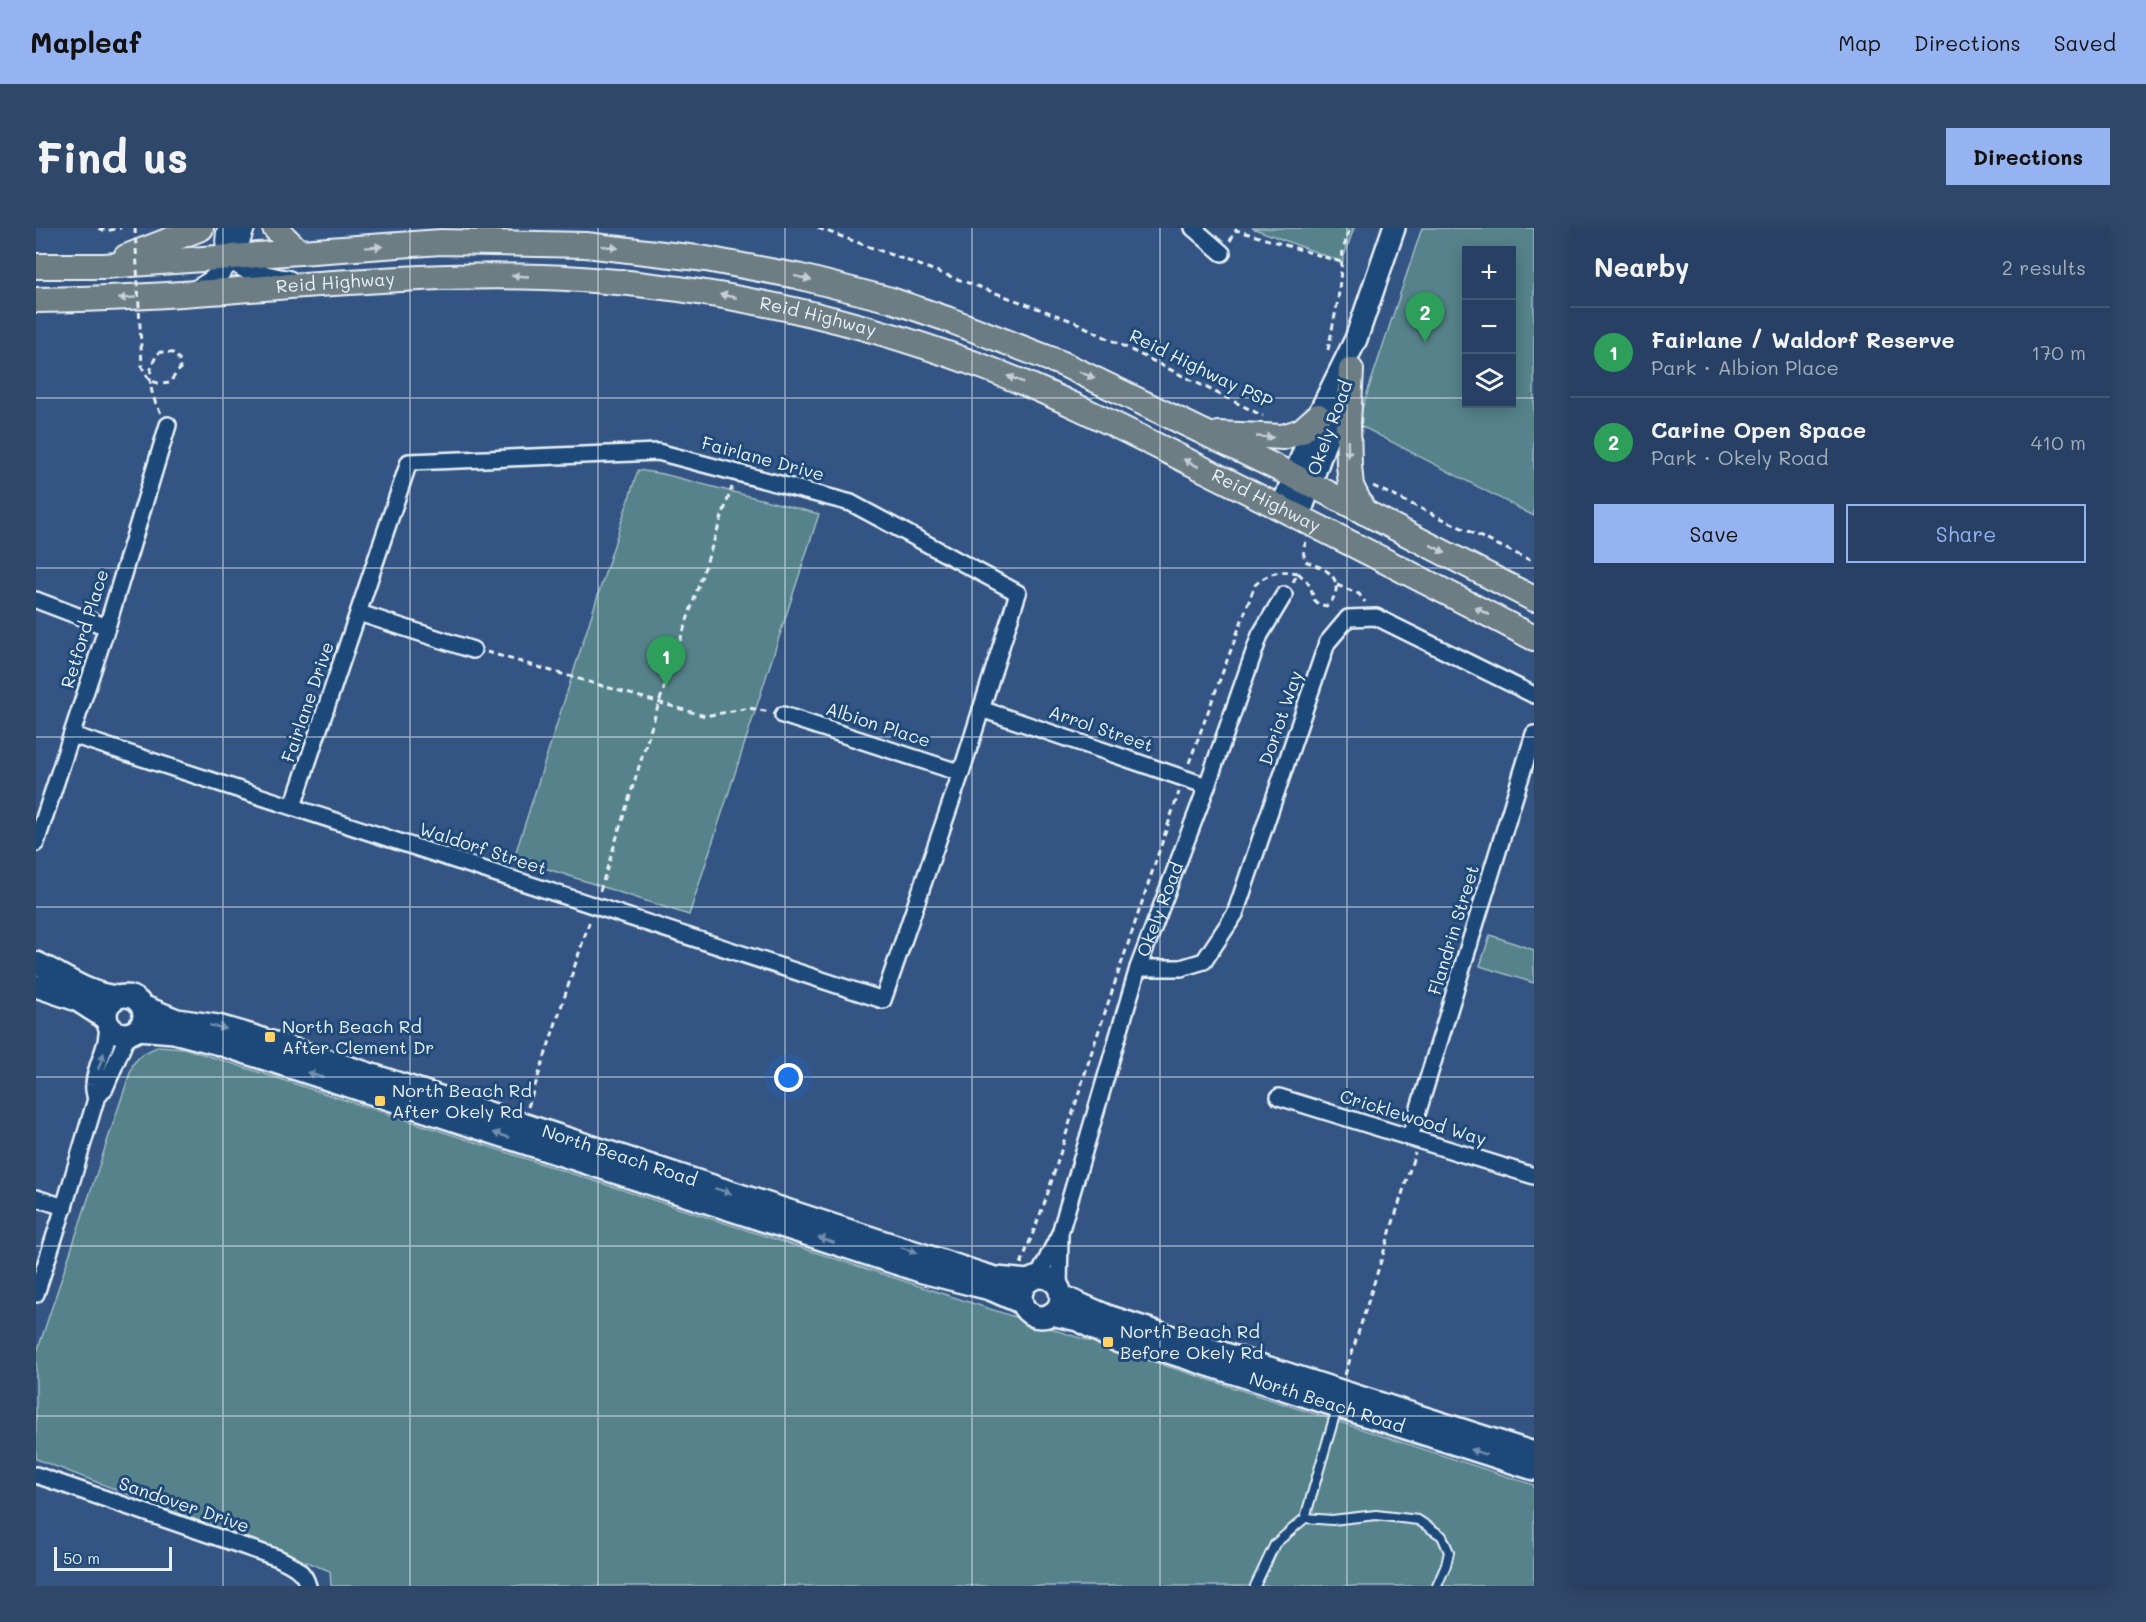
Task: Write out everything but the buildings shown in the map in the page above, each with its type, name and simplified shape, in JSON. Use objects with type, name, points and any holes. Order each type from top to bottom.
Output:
[{"type":"highway","points":[[104,266],[201,228]]},
{"type":"highway","points":[[274,228],[299,252]]},
{"type":"highway","name":"Reid Highway","points":[[36,266],[104,266],[233,243],[299,252],[441,242],[586,245],[706,259],[797,276],[891,300],[1014,343],[1115,388],[1207,433],[1534,599]]},
{"type":"highway","name":"Reid Highway","points":[[36,300],[104,300],[314,284],[506,275],[634,283],[727,296],[786,309],[890,335],[990,369],[1088,411],[1534,638]]},
{"type":"highway","points":[[1351,370],[1348,465],[1351,486],[1364,512]]},
{"type":"highway","points":[[1207,433],[1283,437],[1301,431],[1318,416]]},
{"type":"main road","name":"Okely Road","points":[[1298,516],[1302,480],[1318,416],[1356,339],[1394,228]]},
{"type":"main road","name":"Okely Road","points":[[1302,480],[1351,370],[1356,339]]},
{"type":"main road","points":[[36,963],[86,990],[103,996],[134,998],[142,1006],[144,1018],[133,1031],[116,1032],[106,1021],[77,1000],[36,986]]},
{"type":"main road","points":[[106,1021],[108,1005],[118,997]]},
{"type":"main road","name":"North Beach Road","points":[[142,1006],[177,1020],[218,1026],[253,1036],[982,1274],[996,1278],[1029,1274]]},
{"type":"main road","name":"North Beach Road","points":[[133,1031],[174,1032],[216,1043],[923,1272],[990,1289],[1022,1303]]},
{"type":"main road","points":[[1029,1274],[1050,1279],[1057,1299],[1040,1317],[1034,1316],[1024,1308],[1022,1303],[1022,1291],[1029,1274]]},
{"type":"main road","name":"North Beach Road","points":[[1057,1299],[1078,1320],[1119,1342],[1165,1351],[1534,1469]]},
{"type":"main road","name":"North Beach Road","points":[[1057,1299],[1534,1453]]},
{"type":"street","points":[[1193,228],[1222,253]]},
{"type":"street","points":[[233,243],[243,269],[257,275],[314,284]]},
{"type":"street","points":[[186,294],[208,284],[220,275],[233,243]]},
{"type":"street","name":"Retford Place","points":[[36,843],[107,627],[168,424]]},
{"type":"street","name":"Fairlane Drive","points":[[293,806],[360,613],[409,462],[658,452],[851,503],[1018,593],[961,773],[883,1000]]},
{"type":"street","name":"Okely Road","points":[[1057,1299],[1060,1233],[1138,968],[1207,786],[1260,635],[1284,595]]},
{"type":"street","points":[[36,600],[107,627]]},
{"type":"street","points":[[360,613],[473,650]]},
{"type":"street","name":"Doriot Way","points":[[1138,968],[1181,968],[1204,961],[1235,914],[1327,643],[1348,618],[1377,617],[1534,694]]},
{"type":"street","name":"Arrol Street","points":[[981,709],[1207,786]]},
{"type":"street","name":"Albion Place","points":[[783,715],[961,773]]},
{"type":"street","name":"Flandrin Street","points":[[1415,1138],[1534,734]]},
{"type":"street","name":"Waldorf Street","points":[[72,735],[883,1000]]},
{"type":"street","points":[[96,1099],[94,1085],[109,1034],[106,1021]]},
{"type":"street","points":[[36,1294],[96,1099],[105,1088],[133,1031]]},
{"type":"street","name":"Cricklewood Way","points":[[1280,1097],[1534,1176]]},
{"type":"street","points":[[36,1198],[64,1207]]},
{"type":"street","name":"Okely Road","points":[[1029,1274],[1060,1233]]},
{"type":"street","name":"Sandover Drive","points":[[36,1475],[278,1558],[299,1568],[308,1586]]},
{"type":"lane","points":[[1255,1586],[1275,1544],[1305,1518],[1338,1406]]},
{"type":"lane","points":[[1305,1518],[1332,1520],[1376,1515],[1418,1520],[1442,1536],[1449,1552],[1437,1586]]},
{"type":"path","points":[[99,228],[105,231],[121,228]]},
{"type":"path","points":[[135,228],[142,366],[145,375],[154,383],[169,383],[180,369],[179,359],[173,353],[160,352],[154,358],[152,366],[151,392],[154,402],[168,424]]},
{"type":"path","name":"Reid Highway PSP","points":[[818,228],[1075,322],[1270,419],[1281,420],[1283,437]]},
{"type":"path","points":[[1327,354],[1331,345],[1342,262],[1350,228]]},
{"type":"path","points":[[1222,253],[1236,230],[1342,262]]},
{"type":"path","points":[[524,1118],[595,907],[659,702],[737,473]]},
{"type":"path","points":[[1369,482],[1378,489],[1534,562]]},
{"type":"path","points":[[1298,516],[1305,561],[1328,571],[1337,585],[1359,594],[1377,617]]},
{"type":"path","points":[[1029,1274],[1046,1199],[1091,1054],[1184,778],[1255,585],[1264,576],[1282,570],[1298,573],[1309,584],[1313,599],[1318,605],[1327,606],[1334,600],[1337,585]]},
{"type":"path","points":[[1284,595],[1298,573]]},
{"type":"path","points":[[473,650],[497,654],[705,716],[749,708],[783,715]]},
{"type":"path","points":[[1344,1376],[1415,1138]]},
{"type":"green space","points":[[1252,228],[1354,228],[1342,262]]},
{"type":"green space","points":[[1422,228],[1534,228],[1534,516],[1357,424]]},
{"type":"green space","points":[[638,470],[663,474],[819,514],[689,915],[514,858]]},
{"type":"green space","points":[[1490,935],[1534,950],[1534,983],[1480,966]]},
{"type":"green space","points":[[159,1046],[184,1048],[1534,1485],[1534,1586],[331,1586],[330,1571],[36,1459],[36,1355],[133,1064],[142,1054]]},
{"type":"place","name":"Carine Open Space","points":[[1425,342]]},
{"type":"place","name":"Fairlane / Waldorf Reserve","points":[[666,686]]},
{"type":"place","name":"North Beach Rd After Clement Dr","points":[[270,1037]]},
{"type":"place","name":"North Beach Rd After Okely Rd","points":[[380,1101]]},
{"type":"place","name":"North Beach Rd Before Okely Rd","points":[[1108,1342]]}]
